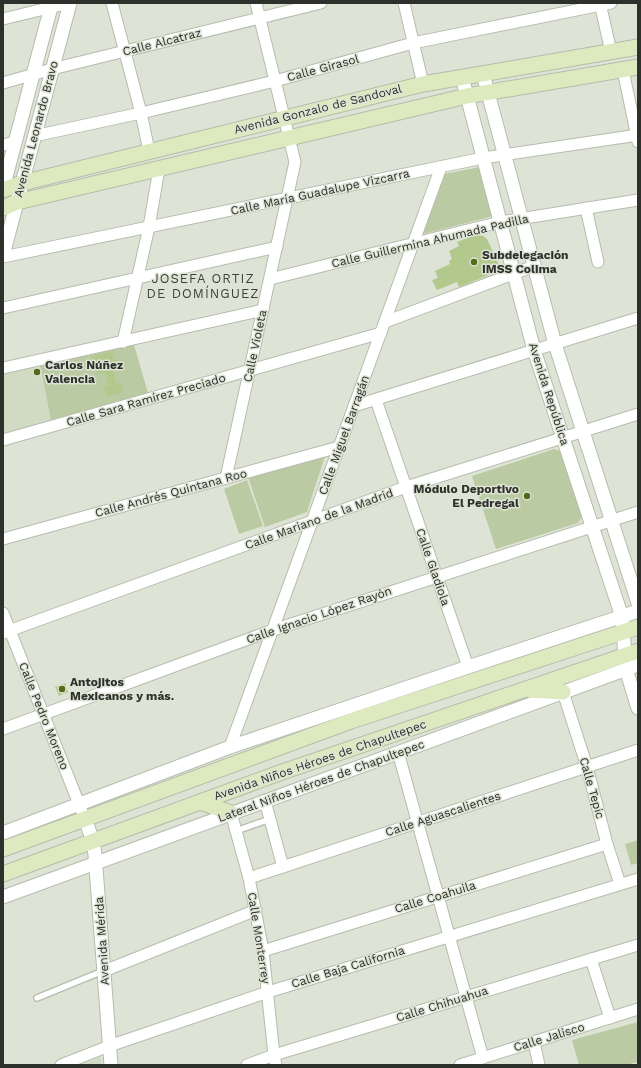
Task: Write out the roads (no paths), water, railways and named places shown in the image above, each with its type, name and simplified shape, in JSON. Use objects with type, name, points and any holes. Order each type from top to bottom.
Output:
[{"type":"main road","name":"Avenida Gonzalo de Sandoval","points":[[3,189],[149,151],[423,84],[638,47]]},
{"type":"main road","name":"Avenida Gonzalo de Sandoval","points":[[3,208],[17,202],[467,96],[638,67]]},
{"type":"main road","name":"Avenida Niños Héroes de Chapultepec","points":[[3,849],[351,721],[623,624],[638,627]]},
{"type":"main road","name":"Avenida Niños Héroes de Chapultepec","points":[[3,874],[285,771],[525,689],[632,660]]},
{"type":"main road","points":[[525,689],[563,692]]},
{"type":"main road","points":[[200,802],[231,813]]},
{"type":"street","points":[[3,19],[52,5],[70,3]]},
{"type":"street","name":"Avenida Leonardo Bravo","points":[[3,256],[70,3]]},
{"type":"street","points":[[112,3],[141,113],[149,151]]},
{"type":"street","name":"Calle Violeta","points":[[226,478],[295,162],[256,3]]},
{"type":"street","name":"Calle Alcatraz","points":[[3,83],[52,69],[321,3]]},
{"type":"street","points":[[404,3],[423,84]]},
{"type":"street","name":"Calle Girasol","points":[[34,136],[141,113],[275,80],[414,43],[600,4],[611,3]]},
{"type":"street","points":[[600,4],[611,52]]},
{"type":"street","name":"Avenida Leonardo Bravo","points":[[3,189],[9,144],[33,75],[52,5]]},
{"type":"street","points":[[623,70],[638,138]]},
{"type":"street","name":"Avenida República","points":[[483,74],[555,344],[638,603]]},
{"type":"street","name":"Avenida República","points":[[462,77],[534,350],[623,624],[632,660],[638,708]]},
{"type":"street","name":"Calle María Guadalupe Vizcarra","points":[[3,256],[483,158],[638,138]]},
{"type":"street","name":"Calle Miguel Barragán","points":[[230,747],[441,167]]},
{"type":"street","points":[[123,342],[149,227],[159,168]]},
{"type":"street","name":"Calle Guillermina Ahumada Padilla","points":[[270,279],[500,222],[638,200]]},
{"type":"street","points":[[586,208],[598,262]]},
{"type":"street","points":[[3,308],[276,248]]},
{"type":"street","points":[[385,322],[534,266]]},
{"type":"street","points":[[3,368],[263,310]]},
{"type":"street","points":[[354,406],[638,318]]},
{"type":"street","name":"Calle Sara Ramírez Preciado","points":[[3,440],[380,334]]},
{"type":"street","name":"Calle Gladiola","points":[[376,400],[468,667]]},
{"type":"street","name":"Calle Mariano de la Madrid","points":[[6,632],[406,487],[638,414]]},
{"type":"street","name":"Calle Andrés Quintana Roo","points":[[3,539],[339,447]]},
{"type":"street","name":"Calle Ignacio López Rayón","points":[[3,729],[273,630],[436,576],[638,512]]},
{"type":"street","points":[[3,833],[230,747],[468,667],[623,624],[638,612]]},
{"type":"street","name":"Calle Pedro Moreno","points":[[3,613],[6,632],[44,714],[85,819]]},
{"type":"street","name":"Lateral Niños Héroes de Chapultepec","points":[[3,897],[563,692],[632,660]]},
{"type":"street","name":"Calle Tepic","points":[[563,692],[587,767],[607,844],[620,884]]},
{"type":"street","name":"Calle Aguascalientes","points":[[248,878],[638,750]]},
{"type":"street","points":[[398,752],[483,1058]]},
{"type":"street","points":[[265,801],[283,867]]},
{"type":"street","name":"Calle Monterrey","points":[[231,813],[256,910],[268,992],[274,1062]]},
{"type":"street","name":"Avenida Mérida","points":[[85,819],[93,841],[96,863],[111,1065]]},
{"type":"street","name":"Calle Coahuila","points":[[263,951],[607,844]]},
{"type":"street","name":"Calle Baja California","points":[[61,1065],[109,1046],[268,992],[638,879]]},
{"type":"street","points":[[104,971],[256,910]]},
{"type":"street","name":"Calle Chihuahua","points":[[247,1065],[274,1062],[466,997],[638,945]]},
{"type":"street","points":[[591,959],[610,1018]]},
{"type":"street","name":"Calle Jalisco","points":[[460,1065],[638,1009]]},
{"type":"street","points":[[534,1042],[539,1065]]},
{"type":"lane","points":[[236,831],[270,819]]},
{"type":"lane","points":[[37,998],[104,971]]},
{"type":"place","name":"Subdelegación IMSS Colima","points":[[474,262]]},
{"type":"place","name":"Carlos Núñez Valencia","points":[[37,372]]},
{"type":"place","name":"Módulo Deportivo El Pedregal","points":[[527,496]]},
{"type":"place","name":"Antojitos Mexicanos y más.","points":[[62,689]]},
{"type":"district","name":"JOSEFA ORTIZ DE DOMÍNGUEZ","points":[[203,286]]}]
